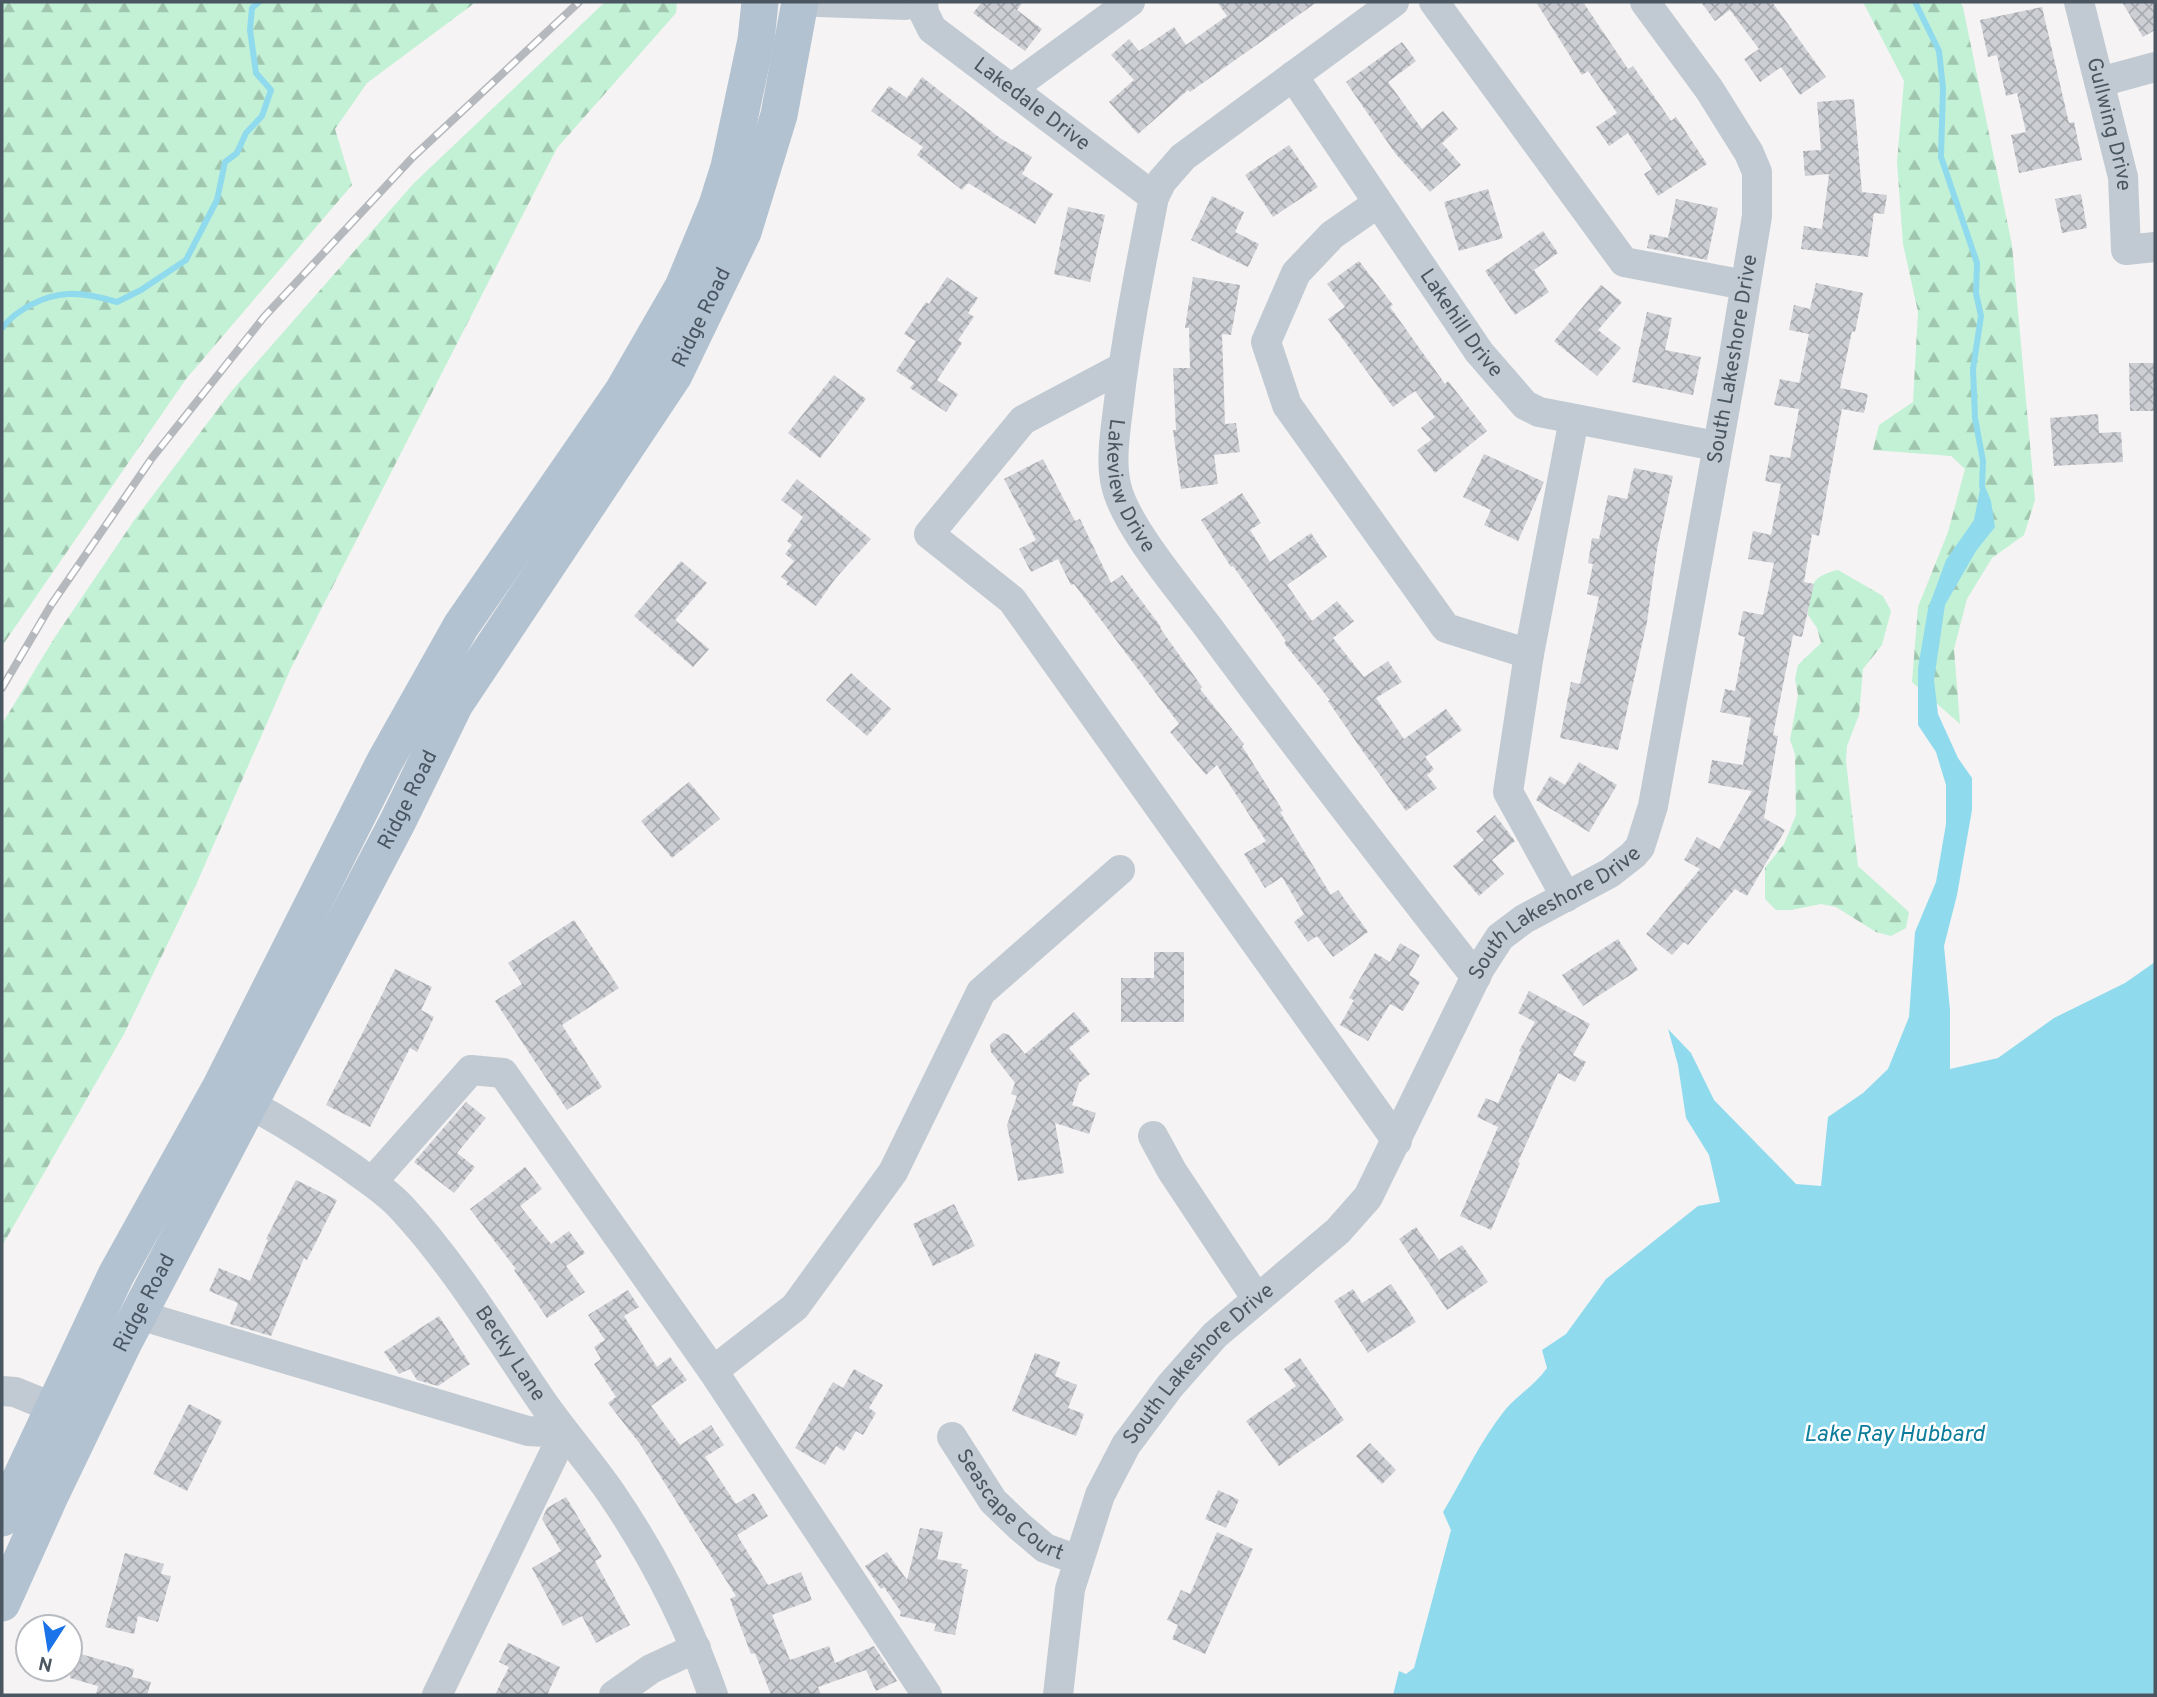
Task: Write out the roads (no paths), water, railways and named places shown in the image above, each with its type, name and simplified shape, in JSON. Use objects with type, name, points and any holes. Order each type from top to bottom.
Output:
[{"type":"main road","name":"Ridge Road","points":[[2,1603],[70,1414],[116,1275],[235,1096],[398,821],[455,704],[674,375],[712,258],[717,205],[729,167],[756,40],[760,2]]},
{"type":"main road","name":"Ridge Road","points":[[2,1518],[139,1315],[385,761],[461,626],[629,381],[677,298],[712,258],[743,232],[779,115],[800,2]]},
{"type":"main road","points":[[488,587],[519,607]]},
{"type":"street","points":[[818,2],[906,5],[910,2]]},
{"type":"street","name":"Lakedale Drive","points":[[923,2],[924,13],[932,29],[1154,197]]},
{"type":"street","points":[[1011,89],[1130,2]]},
{"type":"street","name":"Lakeview Drive","points":[[1394,2],[1183,157],[1161,181],[1154,197],[1123,367],[1114,471],[1124,510],[1174,582],[1286,733],[1476,977]]},
{"type":"street","points":[[1434,2],[1624,262],[1745,285]]},
{"type":"street","name":"South Lakeshore Drive","points":[[1058,1695],[1070,1589],[1100,1495],[1126,1445],[1170,1386],[1215,1335],[1338,1231],[1368,1196],[1476,977],[1500,937],[1524,919],[1610,873],[1640,847],[1653,806],[1757,216],[1757,172],[1749,153],[1709,89],[1646,2]]},
{"type":"street","name":"Gullwing Drive","points":[[2079,2],[2141,248]]},
{"type":"street","points":[[2100,82],[2155,67]]},
{"type":"street","name":"Lakehill Drive","points":[[1293,76],[1479,352],[1525,405],[1539,412],[1716,446]]},
{"type":"street","points":[[1378,203],[1332,234],[1296,273],[1266,342],[1270,355],[1287,405],[1446,628],[1529,654]]},
{"type":"street","points":[[1123,367],[1023,420],[929,534],[1012,600],[1397,1141]]},
{"type":"street","points":[[1566,897],[1508,792],[1529,654],[1574,419]]},
{"type":"street","points":[[713,1371],[795,1307],[893,1172],[981,992],[1120,870]]},
{"type":"street","points":[[372,1182],[471,1070],[503,1073],[713,1371],[927,1695]]},
{"type":"street","name":"Becky Lane","points":[[235,1096],[312,1141],[372,1182],[401,1207],[469,1292],[564,1433],[609,1490],[636,1532],[666,1584],[696,1648],[713,1695]]},
{"type":"street","points":[[1153,1136],[1172,1171],[1256,1299]]},
{"type":"street","points":[[139,1315],[528,1431],[564,1433],[437,1695]]},
{"type":"street","points":[[2,1391],[15,1392],[70,1414]]},
{"type":"street","name":"Seascape Court","points":[[952,1437],[993,1501],[1045,1548],[1078,1560]]},
{"type":"street","points":[[614,1695],[651,1669],[696,1648]]},
{"type":"water","name":"Lake Ray Hubbard","points":[[1982,479],[1991,501],[1995,527],[1976,551],[1945,605],[1934,680],[1938,714],[1958,758],[1972,778],[1972,810],[1957,895],[1944,946],[1950,1010],[1950,1069],[1998,1058],[2054,1018],[2125,983],[2155,962],[2155,1695],[1393,1695],[1399,1671],[1406,1674],[1414,1668],[1451,1530],[1443,1512],[1496,1422],[1547,1368],[1542,1350],[1566,1334],[1606,1279],[1698,1206],[1720,1202],[1709,1155],[1686,1118],[1678,1065],[1668,1029],[1691,1053],[1714,1100],[1796,1184],[1821,1186],[1828,1117],[1863,1093],[1888,1069],[1909,1017],[1915,932],[1936,882],[1946,824],[1946,785],[1936,752],[1918,725],[1918,668],[1928,609],[1946,560],[1974,520]]},
{"type":"waterway","points":[[2,328],[15,315],[50,297],[81,294],[117,302],[141,290],[186,260],[217,200],[225,162],[237,153],[246,133],[262,116],[271,90],[256,73],[250,30],[252,8],[259,2]]},
{"type":"waterway","points":[[1915,2],[1939,51],[1943,88],[1941,157],[1977,263],[1976,293],[1981,316],[1973,369],[1975,418],[1983,461],[1982,487]]},
{"type":"railway","points":[[2,688],[51,605],[152,458],[264,317],[413,157],[579,2]]}]
